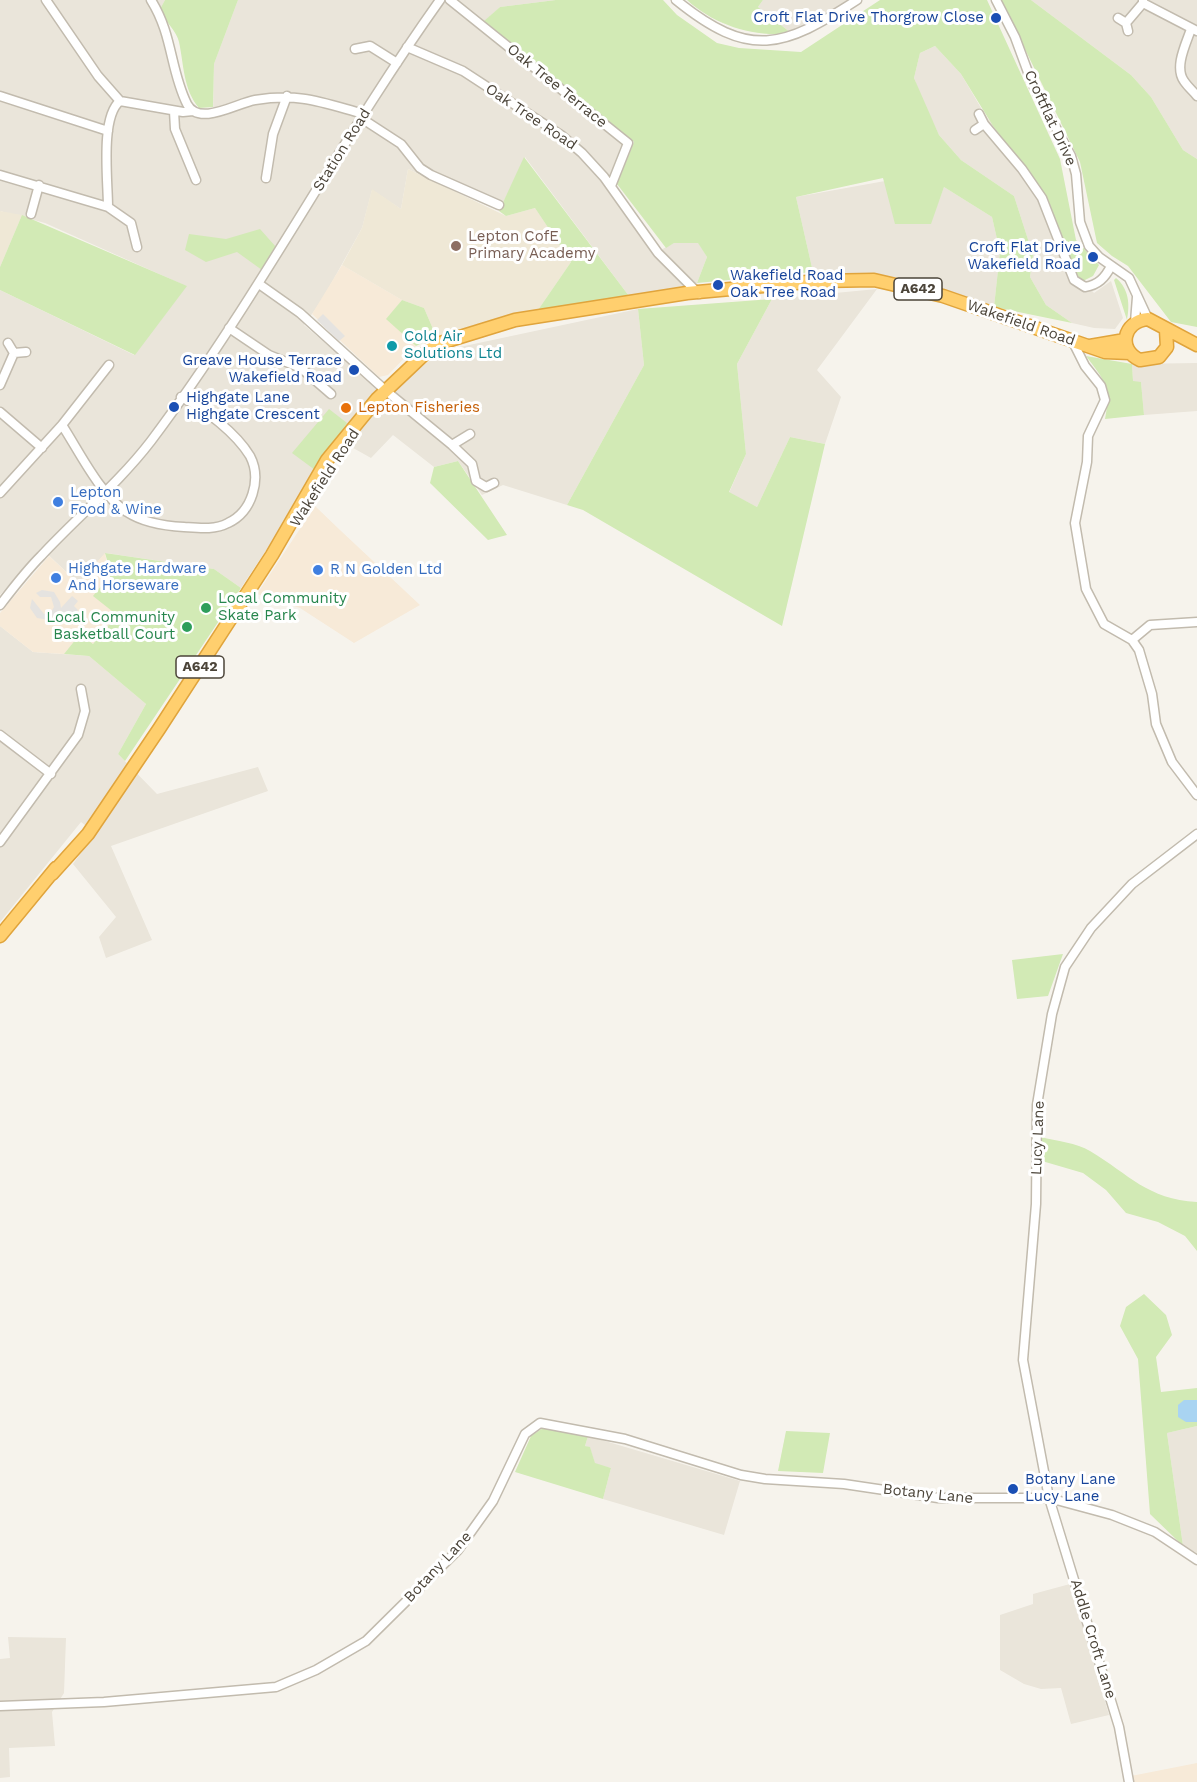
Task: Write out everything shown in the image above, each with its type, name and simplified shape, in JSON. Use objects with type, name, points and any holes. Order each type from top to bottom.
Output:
[{"type":"highway","name":"Wakefield Road","points":[[0,936],[52,874],[93,814],[125,777],[272,555],[327,460],[381,395],[434,345],[515,320],[687,293],[701,295],[818,281],[874,280],[943,296],[1073,342],[1105,352],[1130,353],[1147,361],[1159,357],[1167,347],[1197,346]]},
{"type":"highway","name":"Wakefield Road","points":[[1148,319],[1155,320],[1166,330],[1197,346]]},
{"type":"highway","points":[[1130,353],[1125,340],[1128,329],[1135,322],[1148,319]]},
{"type":"highway","points":[[1166,330],[1167,347]]},
{"type":"highway","name":"Wakefield Road","points":[[1088,346],[1125,340]]},
{"type":"street","points":[[46,0],[98,76],[120,101],[174,111],[193,111],[199,114],[216,112],[234,105],[287,96],[303,97],[362,116],[401,144],[420,168],[499,205]]},
{"type":"street","points":[[151,0],[164,23],[182,88],[193,111]]},
{"type":"street","name":"Station Road","points":[[0,604],[40,556],[107,492],[150,441],[259,284],[362,116],[440,0]]},
{"type":"street","name":"Oak Tree Terrace","points":[[450,0],[628,143],[611,186]]},
{"type":"street","points":[[676,0],[703,22],[728,33],[749,39],[777,41],[812,29],[857,0]]},
{"type":"street","name":"Croftflat Drive","points":[[996,0],[1018,44],[1032,83],[1071,156],[1084,235],[1089,246],[1111,266],[1129,278],[1148,319]]},
{"type":"street","points":[[1124,24],[1143,2],[1194,30],[1182,55],[1181,66],[1184,81],[1197,96]]},
{"type":"street","points":[[355,50],[370,46],[397,63]]},
{"type":"street","name":"Oak Tree Road","points":[[407,47],[463,71],[561,135],[582,153],[611,186],[658,253],[701,295]]},
{"type":"street","points":[[0,96],[108,132]]},
{"type":"street","points":[[266,178],[273,134],[287,96]]},
{"type":"street","points":[[108,207],[108,132],[114,106],[120,101]]},
{"type":"street","points":[[174,111],[175,129],[196,180]]},
{"type":"street","points":[[979,114],[984,124],[1042,198],[1074,280],[1085,287],[1095,285],[1104,278],[1111,266]]},
{"type":"street","points":[[975,130],[984,124]]},
{"type":"street","points":[[0,175],[108,207],[131,223],[137,247]]},
{"type":"street","points":[[31,214],[39,185]]},
{"type":"street","points":[[259,284],[300,313],[381,395],[452,445],[471,464],[476,482],[480,486],[486,487],[494,483]]},
{"type":"street","points":[[1135,322],[1137,297]]},
{"type":"street","points":[[229,328],[269,354],[301,368],[331,394]]},
{"type":"street","points":[[1073,342],[1085,366],[1101,386],[1104,400],[1088,436],[1087,462],[1075,523],[1078,552],[1086,589],[1104,624],[1132,640],[1143,659],[1152,694],[1156,724],[1172,762],[1197,795]]},
{"type":"street","points":[[8,343],[14,353]]},
{"type":"street","points":[[14,353],[26,352]]},
{"type":"street","points":[[0,385],[14,353]]},
{"type":"street","points":[[0,494],[62,424],[109,365]]},
{"type":"street","points":[[62,424],[98,483],[125,511],[170,526],[216,527],[229,523],[244,509],[255,489],[251,459],[224,429],[181,397]]},
{"type":"street","points":[[0,412],[42,447]]},
{"type":"street","points":[[452,445],[470,434]]},
{"type":"street","points":[[1132,640],[1149,625],[1197,622]]},
{"type":"street","points":[[0,842],[78,735],[84,722],[85,711],[81,690]]},
{"type":"street","points":[[0,735],[51,774]]},
{"type":"street","name":"Lucy Lane","points":[[1049,1498],[1023,1360],[1036,1204],[1037,1105],[1052,1014],[1065,966],[1091,928],[1132,884],[1197,834]]},
{"type":"street","name":"Botany Lane","points":[[0,1706],[104,1702],[276,1687],[316,1670],[366,1641],[458,1550],[493,1501],[525,1434],[540,1423],[625,1439],[741,1475],[765,1479],[844,1484],[938,1498],[1049,1498],[1112,1515],[1155,1532],[1197,1560]]},
{"type":"street","name":"Addle Croft Lane","points":[[1049,1498],[1119,1727],[1129,1782]]},
{"type":"shaded area","points":[[0,0],[165,0],[159,11],[185,105],[198,118],[213,116],[214,64],[238,0],[556,0],[500,7],[478,27],[622,143],[606,185],[655,253],[674,243],[698,242],[707,257],[697,283],[670,293],[629,296],[525,157],[499,211],[408,169],[401,209],[372,190],[362,228],[322,300],[304,325],[387,396],[441,351],[638,309],[644,365],[567,505],[503,485],[482,495],[458,461],[434,467],[393,435],[371,458],[339,440],[241,588],[214,569],[106,553],[78,583],[41,548],[0,595],[0,290],[134,355],[186,286],[45,223],[0,211]]},
{"type":"shaded area","points":[[763,0],[852,0],[812,26],[791,33],[758,7]]},
{"type":"shaded area","points":[[1031,0],[1197,0],[1197,159],[1183,150],[1151,97],[1131,75]]},
{"type":"shaded area","points":[[935,46],[961,74],[984,113],[1048,199],[1059,233],[1078,276],[1094,293],[1111,281],[1123,318],[1115,329],[1094,328],[1072,323],[1046,305],[1030,277],[1033,255],[1014,196],[961,160],[939,135],[922,99],[914,78],[920,53]]},
{"type":"shaded area","name":"Lepton CofE Primary Academy","points":[[408,169],[506,216],[535,208],[571,262],[538,310],[436,336],[424,308],[402,300],[342,265],[362,228],[372,189],[401,209]]},
{"type":"shaded area","points":[[885,181],[930,224],[944,187],[992,217],[1000,252],[994,307],[878,274],[813,272],[796,197]]},
{"type":"shaded area","points":[[0,211],[22,215],[0,267]]},
{"type":"shaded area","points":[[342,265],[402,300],[387,319],[416,346],[388,375],[379,377],[312,314]]},
{"type":"shaded area","points":[[877,289],[817,370],[841,397],[825,444],[790,437],[757,507],[729,493],[746,454],[737,364],[772,299]]},
{"type":"shaded area","points":[[323,314],[345,336],[339,341],[317,320]]},
{"type":"shaded area","points":[[1197,363],[1197,411],[1144,415],[1141,382],[1133,382],[1132,364]]},
{"type":"shaded area","points":[[315,506],[420,605],[354,643],[300,608],[257,594]]},
{"type":"shaded area","points":[[105,553],[117,615],[93,644],[80,634],[64,654],[33,652],[0,626],[0,613],[49,556],[78,583]]},
{"type":"shaded area","points":[[42,590],[54,592],[61,608],[72,596],[78,601],[74,606],[78,610],[70,619],[60,610],[49,620],[37,618],[30,608],[32,599],[44,614],[51,612],[54,607],[51,597],[40,597],[36,593]]},
{"type":"shaded area","points":[[0,626],[33,652],[89,656],[146,704],[118,754],[157,794],[258,767],[268,791],[111,846],[152,940],[106,958],[99,937],[116,917],[73,864],[95,833],[81,822],[0,922]]},
{"type":"shaded area","points":[[1197,1426],[1197,1553],[1183,1546],[1167,1433]]},
{"type":"shaded area","points":[[588,1436],[740,1481],[724,1535],[603,1499],[611,1468],[595,1464],[590,1448],[585,1446]]},
{"type":"shaded area","points":[[1070,1584],[1109,1715],[1071,1724],[1061,1688],[1041,1689],[1024,1684],[1000,1670],[1000,1615],[1033,1604],[1033,1594]]},
{"type":"shaded area","points":[[8,1637],[66,1638],[64,1693],[52,1712],[55,1746],[9,1748],[10,1777],[0,1778],[0,1659],[10,1658]]},
{"type":"shaded area","points":[[1197,1763],[1197,1782],[1132,1782],[1131,1776]]},
{"type":"green space","points":[[165,0],[238,0],[214,64],[213,107],[199,108],[190,93],[178,38],[159,11]]},
{"type":"green space","points":[[556,0],[663,0],[677,15],[717,43],[739,48],[801,52],[880,0],[987,0],[1060,159],[1076,240],[1099,265],[1093,276],[1083,281],[1078,276],[1059,233],[1048,199],[993,126],[961,74],[935,46],[920,53],[914,78],[939,135],[961,160],[1014,196],[1033,255],[1030,277],[1046,305],[1072,323],[994,307],[1000,252],[992,217],[944,187],[931,224],[895,224],[883,178],[796,197],[813,272],[697,283],[707,257],[698,243],[674,243],[666,248],[617,184],[634,142],[484,21],[500,7]]},
{"type":"green space","points":[[687,0],[763,0],[758,7],[791,33],[763,33],[736,28],[722,23]]},
{"type":"green space","points":[[1001,0],[1031,0],[1131,75],[1151,97],[1183,150],[1197,159],[1197,327],[1171,322],[1128,266],[1097,243],[1080,162]]},
{"type":"green space","points":[[524,157],[629,296],[538,310],[571,262],[535,208],[506,216],[499,211]]},
{"type":"green space","points":[[22,215],[187,286],[135,355],[0,290],[0,267]]},
{"type":"green space","points":[[260,229],[276,247],[262,270],[237,252],[206,262],[185,250],[189,234],[226,239]]},
{"type":"green space","points":[[1116,278],[1124,287],[1128,297],[1127,320],[1114,280]]},
{"type":"green space","points":[[772,299],[737,364],[746,454],[729,492],[757,507],[790,437],[825,444],[782,626],[583,510],[567,505],[644,365],[638,309]]},
{"type":"green space","points":[[402,300],[424,308],[436,336],[416,346],[386,319]]},
{"type":"green space","points":[[1086,356],[1132,364],[1133,381],[1141,382],[1144,415],[1105,419],[1108,399],[1105,384]]},
{"type":"green space","points":[[329,409],[347,423],[315,470],[292,453]]},
{"type":"green space","points":[[458,461],[507,535],[488,540],[430,483],[434,467]]},
{"type":"green space","points":[[105,553],[214,569],[241,588],[125,761],[118,754],[146,704],[89,656],[64,654],[80,634],[93,644],[117,615],[93,596],[111,574]]},
{"type":"green space","points":[[1063,954],[1048,996],[1017,999],[1012,960]]},
{"type":"green space","points":[[1041,1137],[1085,1148],[1152,1191],[1180,1200],[1197,1202],[1197,1251],[1185,1236],[1158,1222],[1126,1213],[1106,1190],[1083,1173],[1042,1161]]},
{"type":"green space","points":[[1144,1294],[1166,1315],[1172,1335],[1156,1357],[1161,1392],[1197,1388],[1197,1426],[1167,1433],[1183,1546],[1150,1514],[1138,1359],[1120,1326],[1126,1307]]},
{"type":"green space","points":[[543,1428],[588,1436],[585,1446],[590,1447],[595,1463],[611,1468],[603,1499],[515,1472],[531,1436]]},
{"type":"green space","points":[[786,1431],[830,1433],[823,1473],[778,1471]]},
{"type":"water","points":[[1184,1400],[1197,1400],[1197,1422],[1186,1422],[1178,1417],[1178,1405]]},
{"type":"place","name":"Croft Flat Drive Thorgrow Close","points":[[996,18]]},
{"type":"place","name":"Lepton CofE Primary Academy","points":[[456,246]]},
{"type":"place","name":"Croft Flat Drive Wakefield Road","points":[[1093,257]]},
{"type":"place","name":"Wakefield Road Oak Tree Road","points":[[718,285]]},
{"type":"place","name":"Cold Air Solutions Ltd","points":[[392,346]]},
{"type":"place","name":"Greave House Terrace Wakefield Road","points":[[354,370]]},
{"type":"place","name":"Highgate Lane Highgate Crescent","points":[[174,407]]},
{"type":"place","name":"Lepton Fisheries","points":[[346,408]]},
{"type":"place","name":"Lepton Food & Wine","points":[[58,502]]},
{"type":"place","name":"R N Golden Ltd","points":[[318,570]]},
{"type":"place","name":"Highgate Hardware And Horseware","points":[[56,578]]},
{"type":"place","name":"Local Community Skate Park","points":[[206,608]]},
{"type":"place","name":"Local Community Basketball Court","points":[[187,627]]},
{"type":"place","name":"Botany Lane Lucy Lane","points":[[1013,1489]]}]
